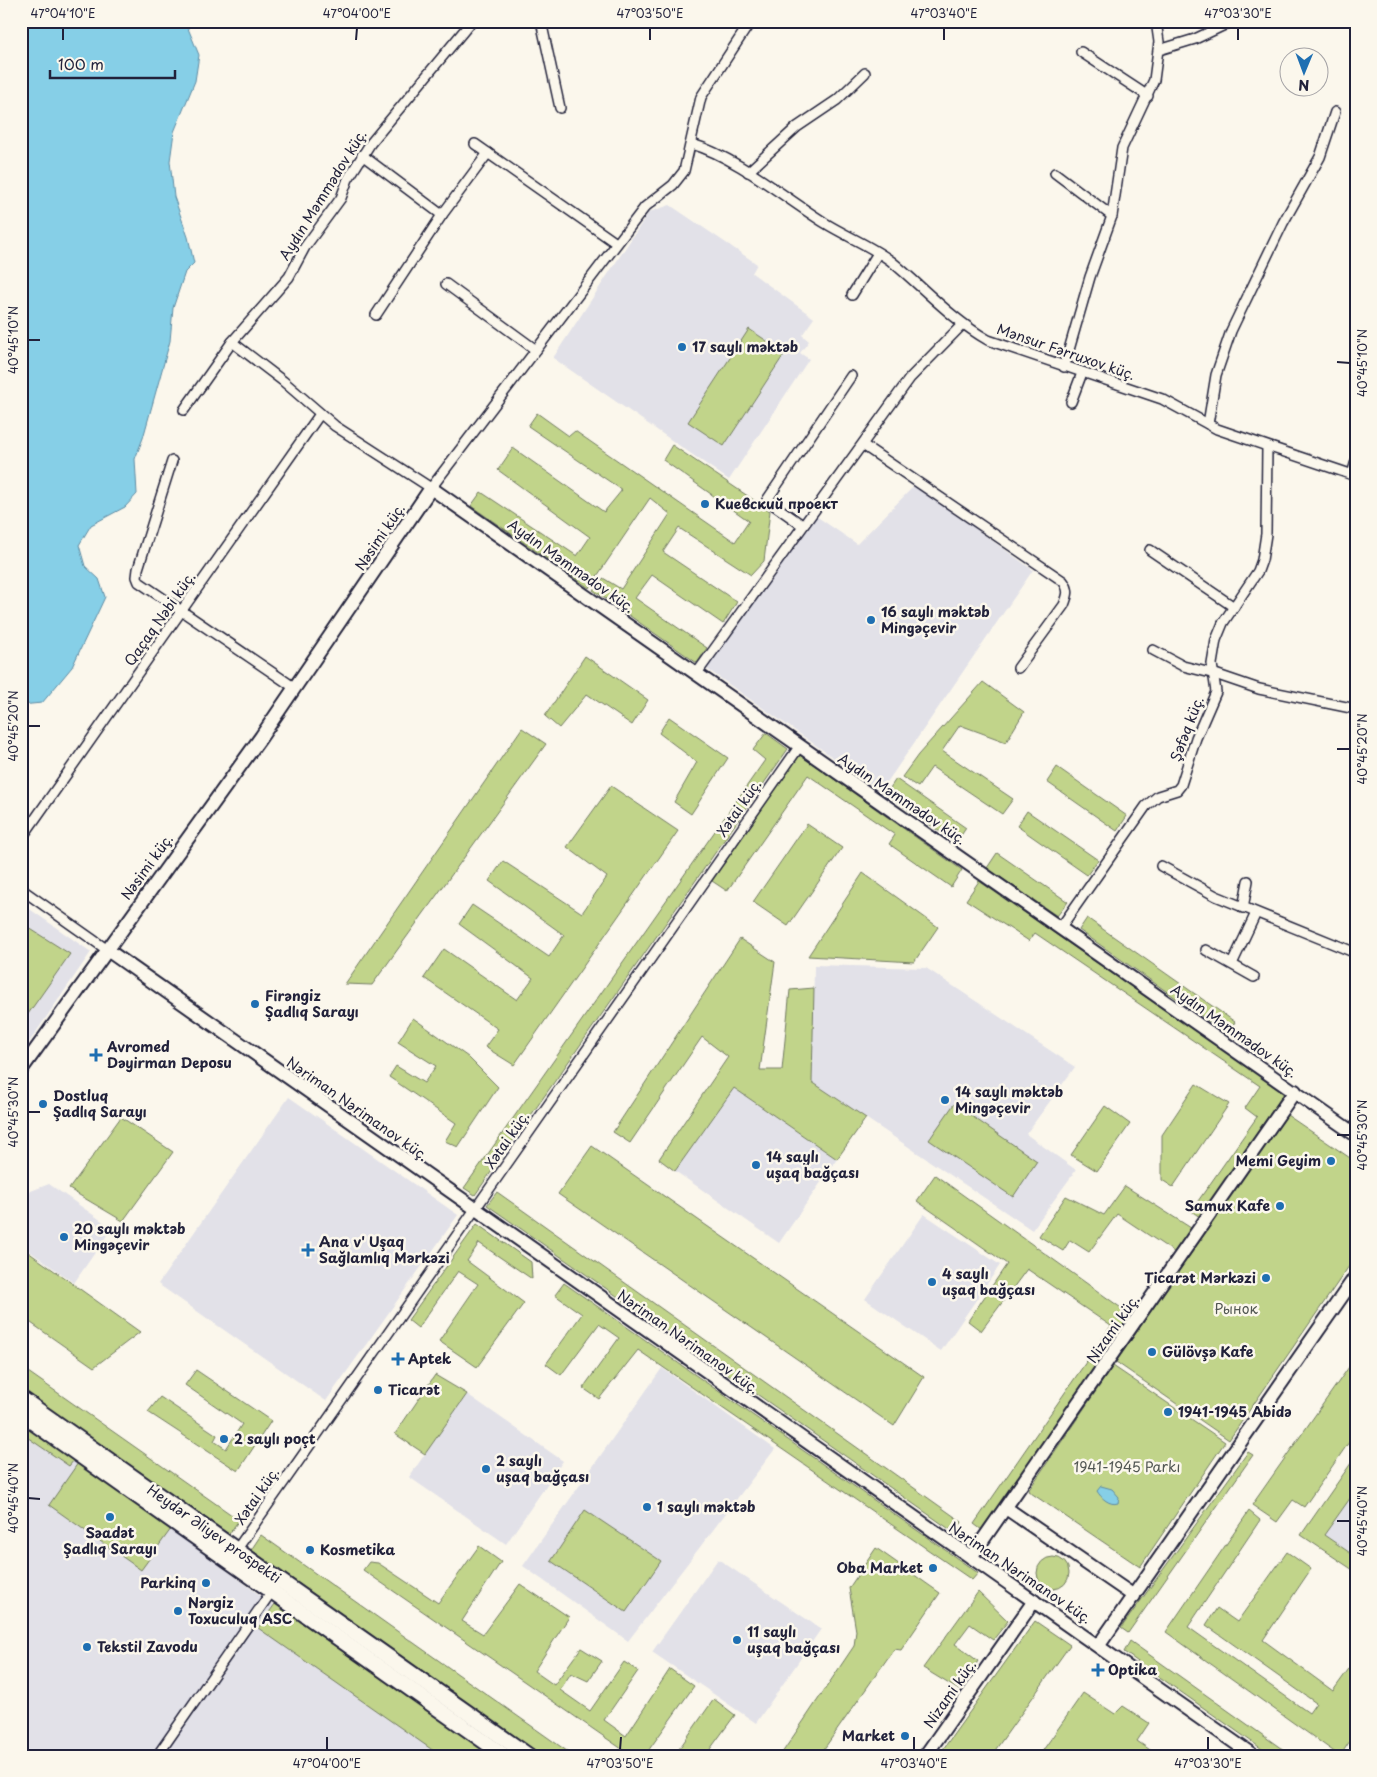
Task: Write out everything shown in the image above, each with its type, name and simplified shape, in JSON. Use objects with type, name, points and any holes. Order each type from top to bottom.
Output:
[{"type":"main road","name":"Heydər Əliyev prospekti","points":[[21,1398],[236,1549],[276,1586],[505,1756]]},
{"type":"main road","name":"Heydər Əliyev prospekti","points":[[21,1414],[529,1756]]},
{"type":"street","name":"Aydın Məmmədov küç.","points":[[184,410],[232,342],[289,277],[305,247],[341,198],[348,180],[362,155],[472,21]]},
{"type":"street","points":[[541,21],[560,108]]},
{"type":"street","name":"Nəsimi küç.","points":[[21,1070],[295,688],[431,488],[616,243],[649,202],[678,179],[686,166],[692,144],[698,104],[703,92],[751,21]]},
{"type":"street","points":[[1064,367],[1090,277],[1112,216],[1122,148],[1154,80],[1159,50],[1156,21]]},
{"type":"street","points":[[1159,50],[1195,38],[1233,21]]},
{"type":"street","points":[[1081,52],[1148,96]]},
{"type":"street","points":[[748,172],[797,127],[837,100],[865,73]]},
{"type":"street","points":[[1208,424],[1216,375],[1249,289],[1283,222],[1320,157],[1335,112]]},
{"type":"street","points":[[475,144],[616,243]]},
{"type":"street","name":"Mənsur Fərruxov küç.","points":[[692,144],[710,150],[748,172],[832,227],[878,253],[915,282],[962,325],[1003,346],[1162,399],[1208,424],[1267,447],[1354,475]]},
{"type":"street","points":[[376,315],[442,215],[488,153]]},
{"type":"street","points":[[362,155],[442,215]]},
{"type":"street","points":[[1055,173],[1112,216]]},
{"type":"street","points":[[852,295],[878,253]]},
{"type":"street","points":[[446,284],[536,350]]},
{"type":"street","points":[[697,672],[910,378],[962,325]]},
{"type":"street","points":[[232,342],[283,380],[320,414],[431,488]]},
{"type":"street","points":[[1071,402],[1082,373]]},
{"type":"street","points":[[802,525],[767,500],[852,376]]},
{"type":"street","name":"Qaçaq Nəbi küç.","points":[[21,839],[320,414]]},
{"type":"street","points":[[862,445],[1062,581],[1068,587],[1069,594],[1064,605],[1018,668]]},
{"type":"street","name":"Şəfəq küç.","points":[[1061,927],[1146,806],[1158,796],[1177,790],[1181,785],[1196,738],[1216,692],[1212,653],[1223,623],[1258,571],[1262,560],[1266,534],[1267,447]]},
{"type":"street","points":[[172,461],[137,577],[139,582],[183,610],[295,688]]},
{"type":"street","points":[[1354,475],[1356,461]]},
{"type":"street","name":"Aydın Məmmədov küç.","points":[[431,488],[697,672],[799,747],[1061,927],[1356,1135]]},
{"type":"street","points":[[1150,550],[1234,608]]},
{"type":"street","points":[[1153,650],[1183,666],[1272,692],[1356,709]]},
{"type":"street","name":"Xətai küç.","points":[[236,1549],[799,747]]},
{"type":"street","points":[[1160,866],[1243,908],[1356,953]]},
{"type":"street","points":[[1243,908],[1248,881]]},
{"type":"street","points":[[21,889],[106,949]]},
{"type":"street","points":[[1232,964],[1256,913]]},
{"type":"street","name":"Nəriman Nərimanov küç.","points":[[106,949],[474,1210],[1034,1601],[1100,1645],[1254,1756]]},
{"type":"street","points":[[1206,950],[1254,977]]},
{"type":"street","name":"Nizami küç.","points":[[971,1557],[1295,1092]]},
{"type":"street","points":[[1100,1645],[1356,1276]]},
{"type":"street","points":[[1006,1508],[1134,1596]]},
{"type":"street","points":[[157,1756],[276,1586]]},
{"type":"street","name":"Nizami küç.","points":[[925,1756],[1034,1601]]},
{"type":"shaded area","name":"17 saylı məktəb","points":[[670,205],[757,264],[752,273],[814,318],[802,335],[809,341],[800,353],[809,359],[729,480],[553,358],[649,212]]},
{"type":"shaded area","name":"16 saylı məktəb Mingəçevir","points":[[915,485],[1033,570],[881,791],[707,669],[816,516],[857,544]]},
{"type":"shaded area","points":[[21,903],[91,952],[21,1054]]},
{"type":"shaded area","name":"14 saylı məktəb Mingəçevir","points":[[814,965],[926,968],[1075,1067],[1026,1134],[1076,1170],[1032,1230],[812,1082]]},
{"type":"shaded area","name":"14 saylı uşaq bağçası","points":[[734,1088],[837,1159],[779,1243],[675,1171]]},
{"type":"shaded area","name":"Ana v' Uşaq Sağlamlıq Mərkəzi","points":[[289,1097],[458,1215],[326,1401],[158,1284]]},
{"type":"shaded area","name":"20 saylı məktəb Mingəçevir","points":[[49,1184],[112,1228],[74,1283],[21,1245],[21,1206],[31,1191]]},
{"type":"shaded area","name":"4 saylı uşaq bağçası","points":[[924,1214],[1000,1265],[941,1351],[865,1299]]},
{"type":"shaded area","name":"1 saylı məktəb","points":[[662,1368],[775,1449],[628,1641],[523,1566]]},
{"type":"shaded area","name":"2 saylı uşaq bağçası","points":[[467,1394],[563,1461],[506,1544],[409,1477]]},
{"type":"shaded area","points":[[21,1415],[473,1756],[21,1756]]},
{"type":"shaded area","points":[[1356,1490],[1356,1557],[1324,1535]]},
{"type":"shaded area","name":"11 saylı uşaq bağçası","points":[[718,1559],[821,1629],[756,1723],[652,1652]]},
{"type":"green space","points":[[749,329],[785,353],[724,446],[688,422]]},
{"type":"green space","points":[[537,413],[569,436],[575,431],[735,542],[749,521],[663,460],[672,445],[770,511],[764,561],[751,575],[679,528],[663,552],[737,602],[723,624],[652,575],[635,598],[707,648],[697,663],[593,590],[603,578],[621,589],[670,514],[650,498],[589,588],[471,506],[481,492],[577,556],[590,537],[498,470],[513,448],[604,512],[622,490],[528,426]]},
{"type":"green space","points":[[585,656],[648,700],[632,725],[587,694],[559,728],[545,716]]},
{"type":"green space","points":[[983,682],[1024,712],[1006,742],[960,725],[942,751],[1013,799],[1002,814],[932,767],[918,787],[902,777],[918,755]]},
{"type":"green space","points":[[669,717],[728,758],[691,814],[674,802],[697,762],[659,733]]},
{"type":"green space","points":[[522,728],[546,744],[372,985],[345,984]]},
{"type":"green space","points":[[766,733],[788,749],[475,1195],[464,1188],[765,760],[753,750]]},
{"type":"green space","points":[[800,755],[962,870],[951,887],[889,844],[895,835],[808,775],[727,891],[712,881]]},
{"type":"green space","points":[[1057,767],[1127,816],[1117,831],[1047,782]]},
{"type":"green space","points":[[896,779],[966,828],[956,843],[886,794]]},
{"type":"green space","points":[[611,786],[678,831],[514,1065],[485,1047],[498,1029],[424,978],[444,949],[517,1000],[533,978],[459,924],[472,905],[549,957],[564,935],[489,881],[503,861],[582,913],[607,877],[567,847]]},
{"type":"green space","points":[[1027,811],[1098,860],[1087,875],[1017,826]]},
{"type":"green space","points":[[807,824],[842,848],[788,926],[753,902]]},
{"type":"green space","points":[[997,853],[1068,902],[1057,916],[987,868]]},
{"type":"green space","points":[[863,873],[938,927],[914,962],[808,956]]},
{"type":"green space","points":[[979,881],[1284,1093],[1200,1217],[1191,1211],[1257,1117],[1245,1108],[1260,1086],[1035,933],[1029,941],[966,900]]},
{"type":"green space","points":[[1087,918],[1235,1022],[1227,1034],[1079,930]]},
{"type":"green space","points":[[21,923],[70,954],[21,1024]]},
{"type":"green space","points":[[740,939],[775,962],[760,1070],[782,1070],[790,990],[814,988],[812,1082],[866,1118],[837,1159],[734,1088],[675,1171],[659,1159],[728,1057],[702,1037],[630,1143],[613,1132]]},
{"type":"green space","points":[[413,1018],[468,1057],[498,1087],[458,1147],[445,1141],[456,1123],[389,1077],[396,1066],[424,1083],[436,1066],[398,1042]]},
{"type":"green space","points":[[1196,1084],[1229,1104],[1173,1187],[1162,1180],[1162,1135]]},
{"type":"green space","points":[[954,1104],[1037,1161],[1013,1197],[929,1140]]},
{"type":"green space","points":[[1105,1106],[1130,1124],[1097,1171],[1071,1155]]},
{"type":"green space","name":"Рынок","points":[[1287,1115],[1356,1162],[1356,1256],[1229,1440],[1116,1362]]},
{"type":"green space","points":[[121,1117],[173,1152],[123,1221],[69,1189]]},
{"type":"green space","points":[[592,1146],[924,1377],[894,1426],[558,1194]]},
{"type":"green space","points":[[935,1175],[1131,1315],[982,1530],[974,1524],[1111,1326],[1027,1269],[981,1331],[968,1321],[1007,1264],[917,1201]]},
{"type":"green space","points":[[1125,1186],[1191,1228],[1174,1252],[1117,1214],[1089,1252],[1070,1240],[1063,1251],[1039,1236],[1066,1196],[1104,1215]]},
{"type":"green space","points":[[497,1192],[962,1522],[955,1533],[487,1205]]},
{"type":"green space","points":[[477,1224],[531,1262],[532,1279],[479,1243],[467,1261],[524,1303],[477,1367],[439,1341],[478,1284],[458,1271],[418,1328],[408,1320]]},
{"type":"green space","points":[[21,1247],[140,1332],[94,1367],[21,1316]]},
{"type":"green space","points":[[564,1283],[978,1573],[972,1580],[638,1350],[599,1399],[583,1388],[619,1338],[599,1324],[561,1375],[546,1364],[582,1314],[555,1295]]},
{"type":"green space","points":[[1356,1357],[1356,1432],[1304,1507],[1293,1500],[1277,1522],[1252,1505]]},
{"type":"green space","name":"1941-1945 Parkı","points":[[1113,1366],[1225,1442],[1140,1567],[1028,1491]]},
{"type":"green space","points":[[21,1367],[239,1520],[229,1534],[21,1389]]},
{"type":"green space","points":[[196,1370],[271,1421],[238,1471],[148,1412],[160,1397],[217,1435],[214,1441],[226,1449],[242,1424],[185,1385]]},
{"type":"green space","points":[[435,1375],[467,1394],[425,1454],[395,1434]]},
{"type":"green space","points":[[21,1423],[74,1460],[69,1466],[21,1433]]},
{"type":"green space","points":[[1248,1452],[1253,1455],[1128,1633],[1121,1628]]},
{"type":"green space","points":[[1356,1456],[1356,1490],[1324,1535],[1356,1557],[1356,1572],[1301,1535]]},
{"type":"green space","name":"Səadət Şadlıq Sarayı","points":[[78,1463],[171,1529],[141,1570],[49,1505]]},
{"type":"green space","points":[[585,1510],[661,1561],[626,1612],[551,1561]]},
{"type":"green space","points":[[1249,1511],[1260,1520],[1188,1627],[1309,1713],[1316,1703],[1206,1625],[1217,1608],[1237,1622],[1287,1552],[1311,1569],[1263,1640],[1333,1691],[1356,1659],[1356,1732],[1340,1756],[1166,1632]]},
{"type":"green space","points":[[261,1535],[574,1756],[543,1756],[251,1550]]},
{"type":"green space","points":[[479,1546],[501,1562],[462,1621],[483,1634],[520,1584],[569,1617],[534,1671],[554,1685],[581,1648],[602,1661],[588,1681],[571,1673],[560,1690],[590,1711],[624,1662],[638,1671],[604,1720],[626,1736],[670,1669],[694,1686],[648,1751],[654,1756],[632,1756],[363,1570],[369,1562],[378,1563],[438,1603]]},
{"type":"green space","points":[[876,1548],[940,1593],[901,1650],[894,1649],[819,1756],[780,1756],[854,1646],[856,1631],[849,1588]]},
{"type":"green space","points":[[1053,1557],[1059,1558],[1064,1562],[1068,1567],[1068,1579],[1064,1584],[1059,1588],[1053,1589],[1047,1588],[1042,1584],[1038,1579],[1037,1573],[1038,1567],[1042,1562],[1047,1558]]},
{"type":"green space","points":[[978,1592],[1008,1621],[993,1640],[970,1624],[955,1644],[978,1661],[959,1690],[923,1668]]},
{"type":"green space","points":[[275,1604],[493,1756],[441,1756],[258,1628]]},
{"type":"green space","points":[[1035,1621],[1070,1645],[991,1756],[938,1756]]},
{"type":"green space","points":[[1130,1641],[1292,1756],[1272,1756],[1124,1652]]},
{"type":"green space","points":[[1083,1693],[1115,1714],[1123,1706],[1149,1723],[1137,1741],[1159,1756],[1039,1756]]},
{"type":"green space","points":[[714,1699],[735,1715],[705,1756],[674,1756]]},
{"type":"water","points":[[21,21],[72,21],[76,25],[84,25],[85,21],[185,21],[199,55],[195,81],[174,132],[170,161],[174,197],[188,237],[194,263],[185,272],[173,308],[170,341],[143,438],[135,459],[137,494],[125,507],[91,525],[79,545],[85,566],[99,579],[105,597],[72,667],[42,703],[21,705]]},
{"type":"water","points":[[1101,1486],[1112,1489],[1119,1497],[1118,1503],[1106,1501],[1101,1496],[1097,1491]]},
{"type":"place","name":"17 saylı məktəb","points":[[682,347]]},
{"type":"place","name":"Киевский проект","points":[[705,504]]},
{"type":"place","name":"16 saylı məktəb Mingəçevir","points":[[871,620]]},
{"type":"place","name":"Firəngiz Şadlıq Sarayı","points":[[255,1004]]},
{"type":"place","name":"Avromed Dəyirman Deposu","points":[[96,1055]]},
{"type":"place","name":"14 saylı məktəb Mingəçevir","points":[[945,1100]]},
{"type":"place","name":"Dostluq Şadlıq Sarayı","points":[[43,1104]]},
{"type":"place","name":"Memi Geyim","points":[[1331,1161]]},
{"type":"place","name":"14 saylı uşaq bağçası","points":[[756,1165]]},
{"type":"place","name":"Samux Kafe","points":[[1280,1206]]},
{"type":"place","name":"20 saylı məktəb Mingəçevir","points":[[64,1237]]},
{"type":"place","name":"Ana v' Uşaq Sağlamlıq Mərkəzi","points":[[308,1250]]},
{"type":"place","name":"Ticarət Mərkəzi","points":[[1266,1278]]},
{"type":"place","name":"4 saylı uşaq bağçası","points":[[932,1282]]},
{"type":"place","name":"Gülövşə Kafe","points":[[1152,1352]]},
{"type":"place","name":"Aptek","points":[[398,1359]]},
{"type":"place","name":"Ticarət","points":[[378,1390]]},
{"type":"place","name":"1941-1945 Abidə","points":[[1168,1412]]},
{"type":"place","name":"2 saylı poçt","points":[[224,1439]]},
{"type":"place","name":"2 saylı uşaq bağçası","points":[[486,1469]]},
{"type":"place","name":"1 saylı məktəb","points":[[647,1507]]},
{"type":"place","name":"Səadət Şadlıq Sarayı","points":[[110,1517]]},
{"type":"place","name":"Kosmetika","points":[[310,1550]]},
{"type":"place","name":"Oba Market","points":[[933,1568]]},
{"type":"place","name":"Parkinq","points":[[206,1583]]},
{"type":"place","name":"Nərgiz Toxuculuq ASC","points":[[178,1611]]},
{"type":"place","name":"11 saylı uşaq bağçası","points":[[737,1640]]},
{"type":"place","name":"Tekstil Zavodu","points":[[87,1647]]},
{"type":"place","name":"Optika","points":[[1098,1670]]},
{"type":"place","name":"Market","points":[[905,1736]]}]
